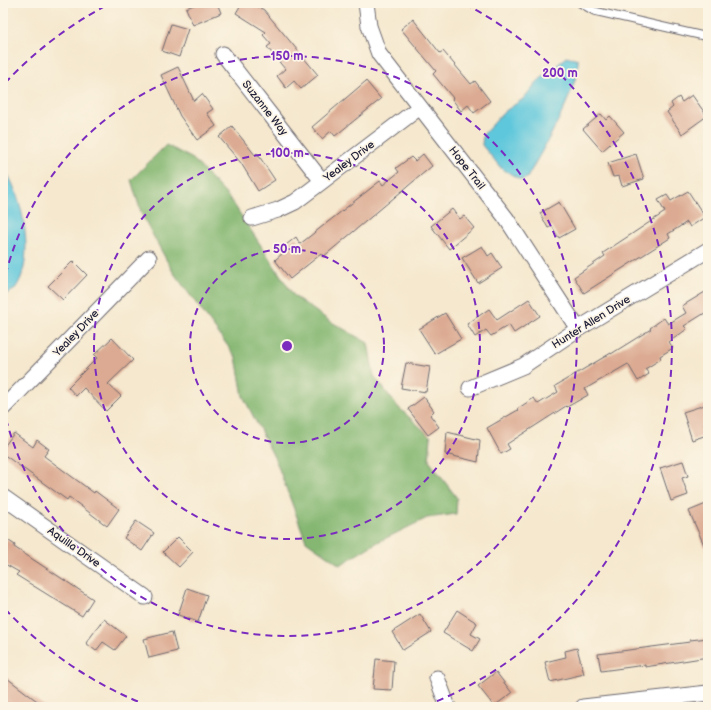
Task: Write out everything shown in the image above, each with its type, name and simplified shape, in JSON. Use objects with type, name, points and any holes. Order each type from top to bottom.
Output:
[{"type":"street","name":"Hope Trail","points":[[366,3],[369,26],[379,54],[506,218],[578,329]]},
{"type":"street","name":"Suzanne Way","points":[[223,54],[322,181]]},
{"type":"street","name":"Yealey Drive","points":[[252,218],[278,210],[294,202],[420,107]]},
{"type":"street","name":"Hunter Allen Drive","points":[[470,388],[523,366],[578,329],[708,250]]},
{"type":"street","name":"Yealey Drive","points":[[3,408],[149,258]]},
{"type":"street","name":"Aquilla Drive","points":[[3,497],[145,597]]},
{"type":"street","points":[[437,678],[448,707]]},
{"type":"street","points":[[583,707],[708,693]]},
{"type":"lane","points":[[580,3],[594,11],[708,37]]},
{"type":"green space","points":[[166,145],[193,159],[231,200],[294,296],[328,320],[368,343],[374,376],[398,407],[431,437],[429,461],[457,498],[456,514],[427,518],[374,544],[340,565],[306,541],[276,461],[243,396],[236,357],[173,272],[142,215],[131,180]]},
{"type":"water","points":[[567,57],[578,60],[577,73],[573,87],[550,136],[527,178],[521,180],[501,168],[482,145],[483,135],[504,112],[523,99],[537,82]]},
{"type":"water","points":[[3,167],[10,179],[21,210],[25,228],[26,246],[25,263],[21,278],[14,290],[3,295]]},
{"type":"building","points":[[199,3],[217,3],[221,13],[193,25],[186,8]]},
{"type":"building","points":[[242,3],[251,3],[264,10],[318,75],[301,89],[294,81],[286,88],[277,76],[285,69],[267,47],[271,44],[263,35],[266,32],[236,13]]},
{"type":"building","points":[[413,19],[440,53],[443,51],[471,84],[475,81],[490,101],[474,113],[468,105],[461,111],[452,99],[453,98],[433,74],[436,71],[401,29]]},
{"type":"building","points":[[171,24],[188,29],[179,57],[162,51]]},
{"type":"building","points":[[178,67],[194,101],[202,94],[213,109],[207,113],[216,126],[197,140],[180,116],[161,75]]},
{"type":"building","points":[[366,81],[381,99],[335,136],[331,131],[322,139],[312,127]]},
{"type":"building","points":[[692,95],[707,116],[682,134],[667,112],[673,107],[671,103],[679,97],[682,102]]},
{"type":"building","points":[[601,114],[606,120],[610,116],[624,132],[602,151],[583,129]]},
{"type":"building","points":[[232,126],[255,155],[257,153],[275,180],[258,191],[241,163],[219,137]]},
{"type":"building","points":[[423,154],[432,166],[323,257],[321,254],[290,279],[275,260],[283,253],[281,249],[296,237],[300,244],[380,181],[383,185],[399,172],[396,168],[411,157],[415,161]]},
{"type":"building","points":[[636,154],[644,179],[622,186],[619,176],[613,177],[608,163]]},
{"type":"building","points":[[688,191],[705,217],[690,227],[687,222],[668,234],[670,238],[584,293],[574,277],[605,256],[603,253],[665,212],[658,200],[667,195],[671,201]]},
{"type":"building","points":[[559,202],[575,229],[559,238],[552,226],[548,228],[540,213]]},
{"type":"building","points":[[452,209],[460,219],[464,216],[474,228],[449,249],[431,226]]},
{"type":"building","points":[[482,246],[488,256],[492,253],[502,268],[478,283],[462,258]]},
{"type":"building","points":[[73,261],[87,275],[63,300],[48,286]]},
{"type":"building","points":[[705,292],[708,298],[708,311],[684,326],[687,329],[669,342],[673,348],[660,356],[661,359],[645,369],[649,374],[638,381],[628,364],[585,389],[588,395],[567,407],[566,406],[507,444],[510,449],[501,454],[487,428],[518,410],[517,409],[534,398],[538,404],[558,392],[555,386],[611,354],[651,329],[650,328],[664,318],[668,324],[686,313],[682,306]]},
{"type":"building","points":[[529,299],[540,316],[514,333],[509,325],[491,336],[486,330],[475,337],[467,324],[489,309],[497,320]]},
{"type":"building","points":[[445,313],[461,339],[435,354],[419,329]]},
{"type":"building","points":[[112,338],[133,360],[108,384],[121,396],[106,411],[84,388],[76,396],[68,387],[97,358],[94,355]]},
{"type":"building","points":[[406,363],[430,367],[426,392],[401,388]]},
{"type":"building","points":[[424,397],[434,411],[430,415],[439,427],[428,435],[408,409]]},
{"type":"building","points":[[708,404],[708,423],[704,424],[707,435],[692,440],[683,412]]},
{"type":"building","points":[[447,432],[480,440],[478,462],[445,454]]},
{"type":"building","points":[[14,433],[33,447],[37,440],[49,449],[44,456],[94,493],[95,491],[119,509],[107,526],[69,497],[67,500],[3,454],[3,448]]},
{"type":"building","points":[[683,461],[688,476],[682,478],[688,495],[671,501],[660,468]]},
{"type":"building","points":[[706,504],[708,509],[708,554],[689,511]]},
{"type":"building","points":[[136,521],[154,533],[142,551],[124,538]]},
{"type":"building","points":[[3,537],[15,545],[14,547],[93,599],[82,616],[16,575],[19,572],[3,563]]},
{"type":"building","points":[[178,537],[193,552],[179,567],[163,552]]},
{"type":"building","points":[[187,588],[207,595],[198,622],[178,615]]},
{"type":"building","points":[[457,610],[477,623],[471,634],[480,639],[473,651],[443,633]]},
{"type":"building","points":[[420,614],[431,632],[403,650],[392,632]]},
{"type":"building","points":[[104,619],[126,636],[115,650],[103,642],[96,651],[86,643]]},
{"type":"building","points":[[172,632],[177,651],[149,658],[144,639]]},
{"type":"building","points":[[708,638],[708,657],[645,667],[645,665],[601,671],[598,654],[690,642],[690,640]]},
{"type":"building","points":[[577,648],[584,674],[550,682],[545,662],[566,657],[565,651]]},
{"type":"building","points":[[376,659],[394,661],[392,690],[373,689]]},
{"type":"building","points":[[496,672],[512,693],[494,706],[478,686]]},
{"type":"building","points":[[3,675],[46,707],[12,707],[3,700]]}]
